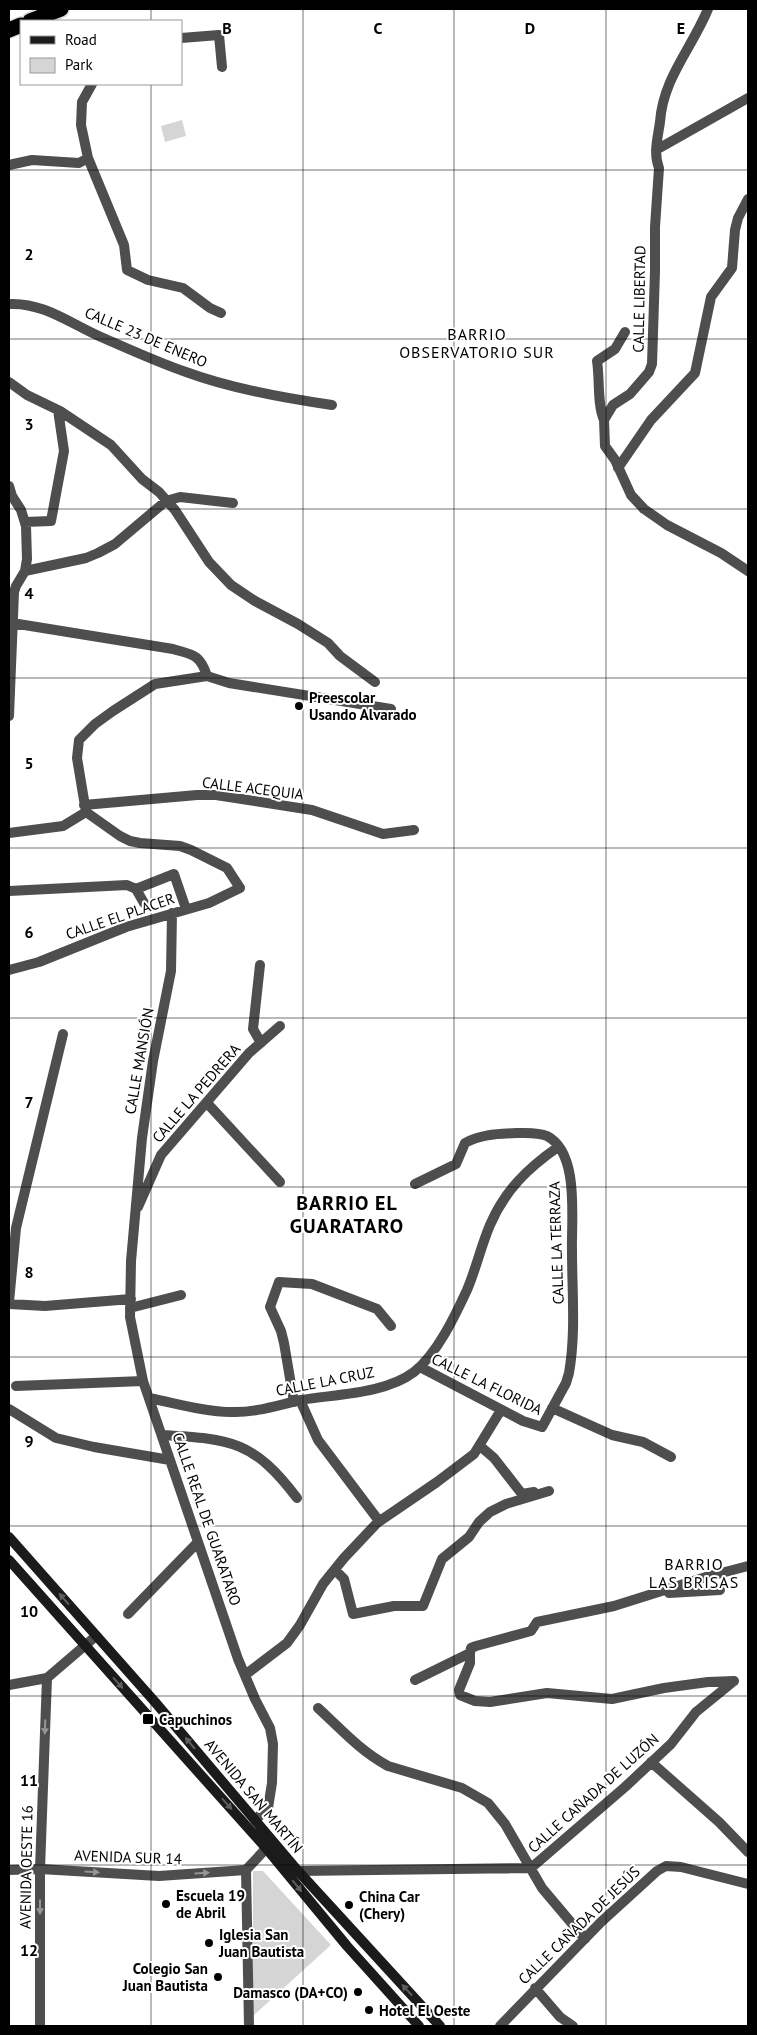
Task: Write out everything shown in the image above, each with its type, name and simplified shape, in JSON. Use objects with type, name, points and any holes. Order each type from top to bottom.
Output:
[{"type":"highway","points":[[33,20],[61,9]]},
{"type":"main road","name":"AVENIDA SAN MARTÍN","points":[[9,1537],[155,1702],[255,1820],[269,1845],[348,1946],[419,2026]]},
{"type":"main road","name":"AVENIDA SAN MARTÍN","points":[[9,1560],[85,1647],[269,1845],[298,1872],[440,2026]]},
{"type":"street","name":"CALLE LIBERTAD","points":[[604,420],[613,405],[630,394],[649,372],[652,364],[655,270],[654,227],[659,168],[656,150],[659,113],[671,77],[708,9]]},
{"type":"street","points":[[182,38],[219,34],[222,67]]},
{"type":"street","points":[[91,85],[82,102],[81,125],[88,158],[124,245],[127,270],[148,280],[183,288],[210,308],[221,313]]},
{"type":"street","points":[[656,150],[748,98]]},
{"type":"street","points":[[9,165],[32,160],[79,163],[88,158]]},
{"type":"street","points":[[618,468],[651,420],[695,373],[711,296],[732,268],[735,230],[738,218],[748,199]]},
{"type":"street","name":"CALLE 23 DE ENERO","points":[[9,304],[31,305],[48,311],[107,339],[201,377],[281,396],[332,405]]},
{"type":"street","points":[[625,332],[615,349],[597,361],[600,380],[600,411],[604,420],[605,446],[618,468],[630,495],[649,513],[721,553],[748,571]]},
{"type":"street","points":[[9,382],[27,395],[58,410],[111,445],[142,479],[159,492],[175,510],[209,562],[231,584],[255,601],[298,624],[328,643],[340,656],[375,682]]},
{"type":"street","points":[[25,522],[52,521],[64,451],[58,410]]},
{"type":"street","points":[[9,486],[22,510],[25,522],[28,559],[25,571],[16,586],[10,624],[9,716]]},
{"type":"street","points":[[25,571],[86,558],[98,553],[115,544],[166,500],[180,497],[233,503]]},
{"type":"street","points":[[10,624],[173,649],[198,658],[204,664],[206,676]]},
{"type":"street","points":[[9,833],[63,826],[85,809],[77,758],[79,740],[95,724],[155,684],[206,676],[229,683],[391,709]]},
{"type":"street","name":"CALLE ACEQUIA","points":[[85,809],[179,796],[216,796],[312,810],[383,834],[414,830]]},
{"type":"street","name":"CALLE EL PLACER","points":[[9,970],[39,962],[126,927],[209,903],[240,888],[227,868],[180,846],[130,841],[120,836],[85,809]]},
{"type":"street","points":[[136,889],[174,874],[186,909]]},
{"type":"street","points":[[9,891],[118,884],[136,889],[144,902]]},
{"type":"street","name":"CALLE MANSIÓN","points":[[135,1215],[146,1102],[171,971],[172,913]]},
{"type":"street","points":[[260,965],[253,1029],[261,1043]]},
{"type":"street","name":"CALLE LA PEDRERA","points":[[135,1215],[161,1156],[249,1054],[280,1026]]},
{"type":"street","points":[[62,1034],[13,1228],[9,1303],[44,1306],[130,1303],[181,1295]]},
{"type":"street","points":[[207,1103],[280,1182]]},
{"type":"street","points":[[415,1184],[456,1164],[465,1143],[478,1137],[534,1133],[548,1137],[558,1147]]},
{"type":"street","name":"CALLE LA CRUZ","points":[[149,1398],[232,1412],[275,1407],[297,1401],[376,1388],[402,1379],[420,1367],[436,1348],[461,1302],[477,1264],[490,1225],[502,1204],[525,1172],[558,1147]]},
{"type":"street","name":"CALLE LA TERRAZA","points":[[542,1427],[566,1383],[569,1373],[574,1307],[571,1183],[566,1160],[558,1147]]},
{"type":"street","name":"CALLE REAL DE GUARATARO","points":[[135,1215],[130,1303],[132,1326],[143,1381],[245,1675],[270,1728],[274,1759],[268,1808],[255,1820]]},
{"type":"street","points":[[379,1521],[318,1440],[297,1401],[281,1330],[270,1307],[279,1282],[312,1284],[370,1306],[380,1312],[391,1326]]},
{"type":"street","name":"CALLE LA FLORIDA","points":[[420,1367],[501,1410],[542,1427]]},
{"type":"street","points":[[16,1386],[143,1381]]},
{"type":"street","points":[[552,1408],[612,1435],[643,1442],[671,1457]]},
{"type":"street","points":[[9,1409],[56,1438],[94,1447],[170,1460]]},
{"type":"street","points":[[245,1675],[287,1643],[300,1625],[323,1584],[379,1521],[464,1462],[480,1446],[501,1410]]},
{"type":"street","points":[[163,1435],[207,1438],[236,1444],[261,1459],[275,1471],[297,1498]]},
{"type":"street","points":[[335,1570],[344,1579],[353,1614],[394,1606],[423,1606],[442,1559],[469,1536],[490,1512],[506,1504],[546,1491],[522,1494],[494,1458],[480,1446]]},
{"type":"street","points":[[128,1614],[198,1542]]},
{"type":"street","points":[[415,1680],[470,1653],[471,1648],[531,1631],[537,1622],[601,1610],[706,1577],[748,1566]]},
{"type":"street","points":[[658,1593],[720,1590]]},
{"type":"street","points":[[9,1685],[47,1678],[96,1636]]},
{"type":"street","name":"CALLE CAÑADA DE LUZÓN","points":[[298,1872],[531,1868],[652,1762],[671,1744],[696,1712],[734,1681],[708,1682],[612,1699],[547,1693],[490,1702],[475,1701],[460,1695],[459,1690],[470,1663],[470,1653]]},
{"type":"street","name":"AVENIDA OESTE 16","points":[[40,2026],[40,1869],[47,1678]]},
{"type":"street","points":[[318,1708],[356,1744],[388,1766],[462,1788],[488,1803],[505,1824],[542,1888],[584,1939]]},
{"type":"street","points":[[652,1762],[719,1822],[748,1852]]},
{"type":"street","points":[[249,2026],[246,1870],[269,1845]]},
{"type":"street","name":"CALLE CAÑADA DE JESÚS","points":[[500,2026],[584,1939],[650,1877],[666,1866],[690,1869],[748,1884]]},
{"type":"street","name":"AVENIDA SUR 14","points":[[9,1870],[40,1869],[159,1876],[246,1870]]},
{"type":"street","points":[[535,1988],[560,2017],[574,2026]]},
{"type":"green space","points":[[182,120],[186,136],[165,142],[161,126]]},
{"type":"green space","points":[[253,1871],[263,1871],[331,1945],[253,2016]]},
{"type":"place","name":"Preescolar Usando Alvarado","points":[[299,706]]},
{"type":"place","name":"Capuchinos","points":[[148,1719]]},
{"type":"place","name":"Escuela 19 de Abril","points":[[166,1904]]},
{"type":"place","name":"China Car (Chery)","points":[[349,1905]]},
{"type":"place","name":"Iglesia San Juan Bautista","points":[[209,1943]]},
{"type":"place","name":"Colegio San Juan Bautista","points":[[218,1977]]},
{"type":"place","name":"Damasco (DA+CO)","points":[[358,1992]]},
{"type":"place","name":"Hotel El Oeste","points":[[369,2010]]},
{"type":"district","name":"BARRIO OBSERVATORIO SUR","points":[[477,343]]},
{"type":"district","name":"BARRIO EL GUARATARO","points":[[347,1214]]},
{"type":"district","name":"BARRIO LAS BRISAS","points":[[694,1573]]}]
